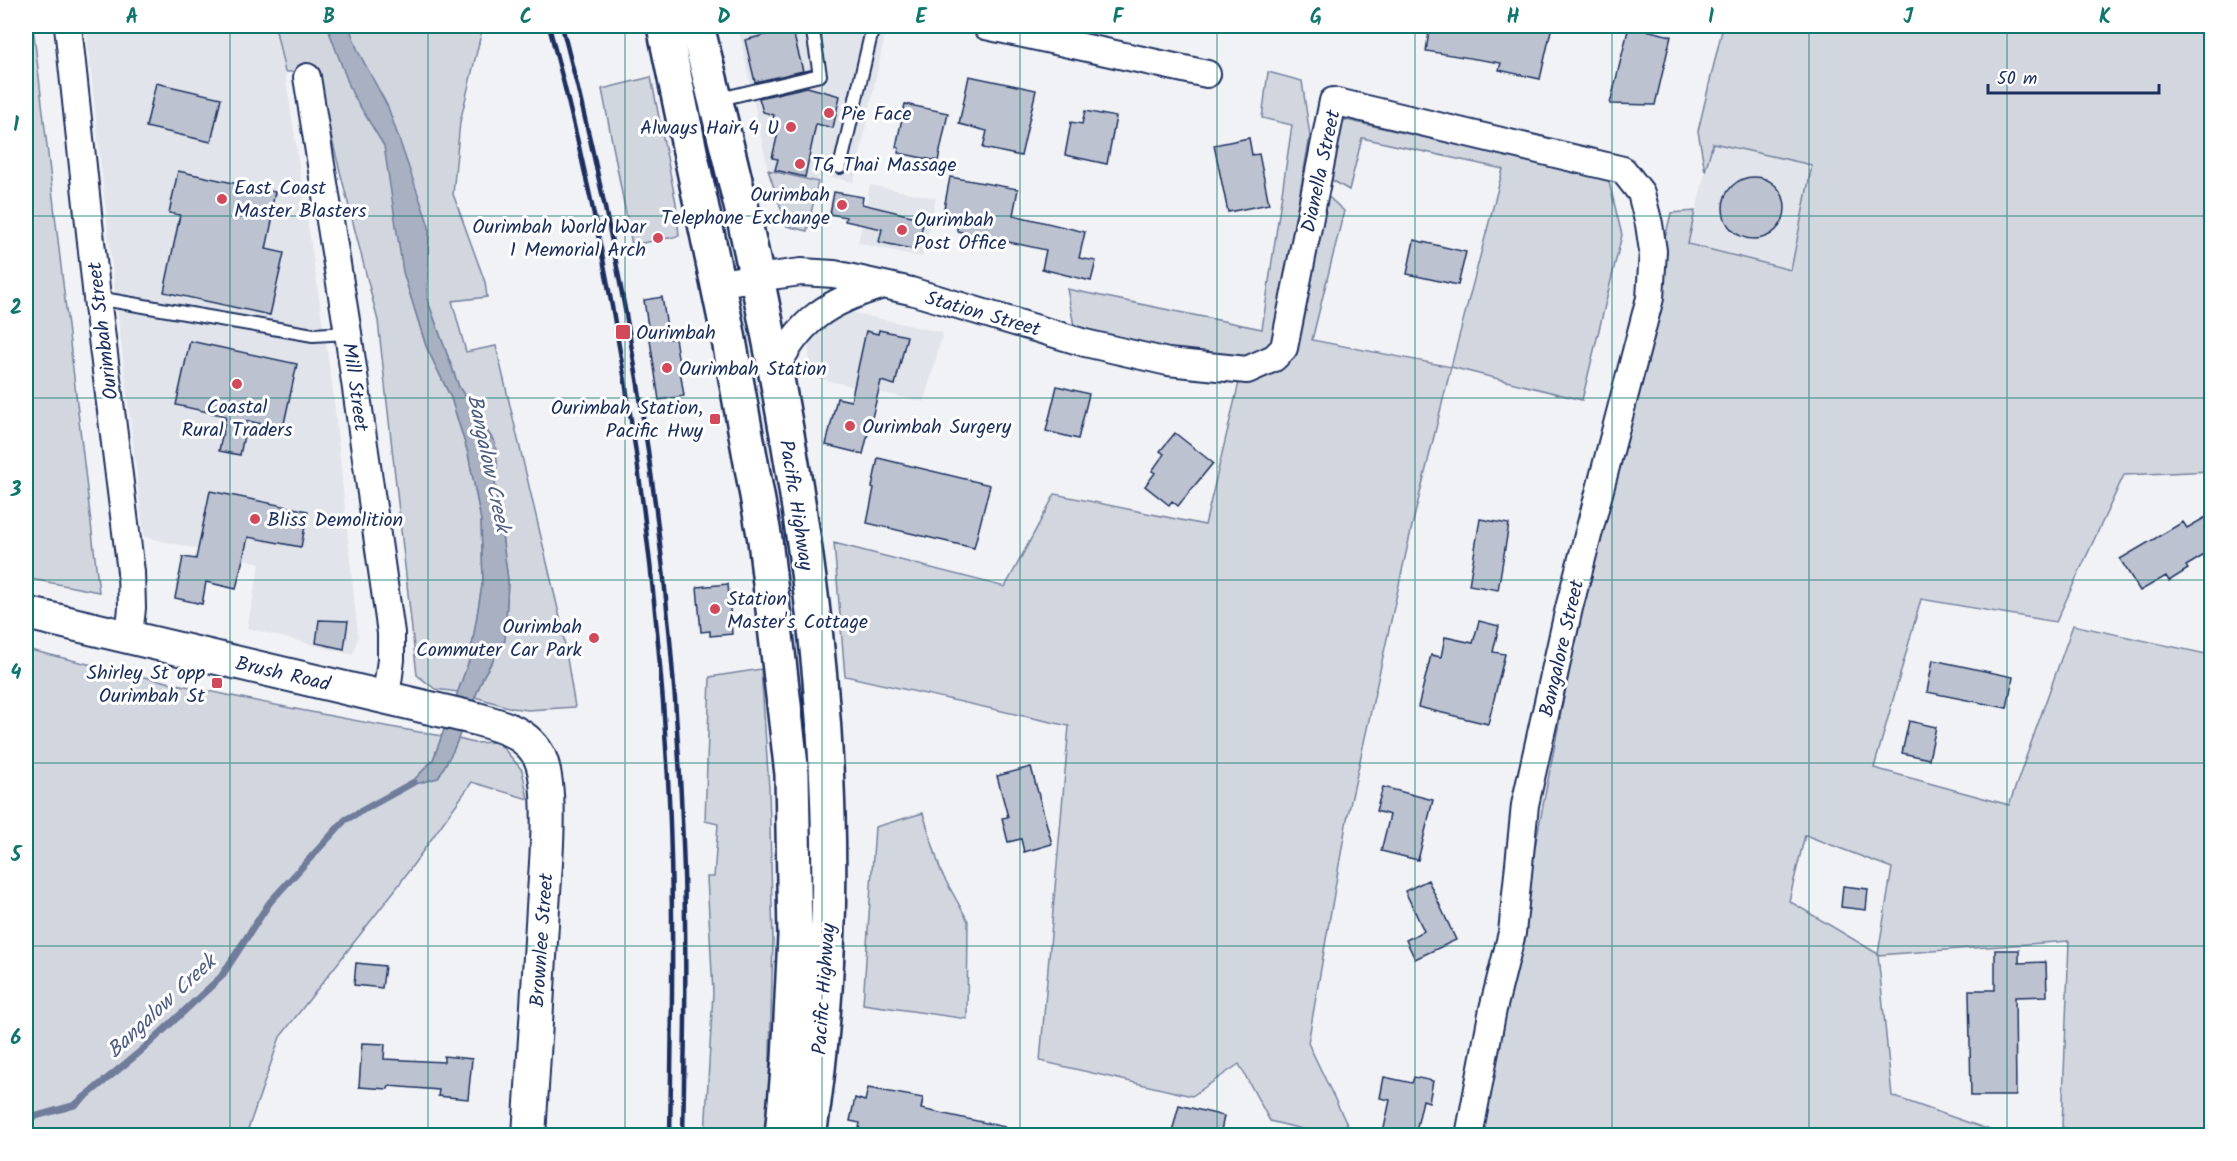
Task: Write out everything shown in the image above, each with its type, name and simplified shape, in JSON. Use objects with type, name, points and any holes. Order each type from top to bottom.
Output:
[{"type":"main road","name":"Pacific Highway","points":[[664,26],[718,283],[765,540],[792,774],[795,958],[782,1136]]},
{"type":"main road","name":"Pacific Highway","points":[[697,26],[756,277],[813,605],[824,716],[828,826],[824,989],[815,1096],[809,1136]]},
{"type":"street","name":"Ourimbah Street","points":[[68,26],[97,298],[131,572],[132,608],[129,636]]},
{"type":"street","points":[[986,26],[1207,74]]},
{"type":"street","name":"Mill Street","points":[[308,77],[391,633],[391,660],[386,697]]},
{"type":"street","name":"Dianella Street","points":[[1247,370],[1274,358],[1284,348],[1333,100],[1623,170]]},
{"type":"street","name":"Bangalore Street","points":[[1469,1136],[1493,1009],[1512,933],[1525,805],[1569,608],[1650,298],[1653,251],[1649,224],[1641,193],[1623,170]]},
{"type":"street","name":"Station Street","points":[[718,283],[813,272],[834,274],[884,285],[1084,343],[1158,360],[1247,370]]},
{"type":"street","points":[[774,373],[788,345],[820,311],[857,293],[884,285]]},
{"type":"street","name":"Brush Road","points":[[26,613],[477,719],[510,729],[534,747]]},
{"type":"street","name":"Brownlee Street","points":[[528,1136],[546,866],[547,803],[544,772],[534,747]]},
{"type":"street","points":[[815,1096],[821,1136]]},
{"type":"lane","points":[[715,100],[820,75],[812,26]]},
{"type":"lane","points":[[840,167],[873,26]]},
{"type":"lane","points":[[97,298],[313,335],[348,333]]},
{"type":"shaded area","points":[[26,26],[33,26],[99,592],[26,578]]},
{"type":"shaded area","points":[[86,26],[275,26],[285,72],[333,391],[358,637],[353,655],[247,628],[260,563],[144,537]]},
{"type":"shaded area","points":[[275,26],[483,26],[460,122],[453,194],[485,282],[487,297],[452,301],[466,352],[496,346],[561,622],[575,707],[528,710],[512,708],[475,697],[484,675],[505,640],[508,580],[495,483],[497,463],[495,443],[459,387],[427,299],[404,274],[426,346],[451,398],[468,453],[481,520],[483,579],[470,658],[458,692],[435,689],[417,675],[378,321],[326,116],[318,72],[285,72]]},
{"type":"shaded area","points":[[738,26],[842,26],[885,35],[854,182],[819,175],[818,182],[768,170]]},
{"type":"shaded area","points":[[1723,26],[2211,26],[2211,471],[2124,475],[2056,622],[1921,599],[1874,768],[2009,805],[2073,625],[2211,655],[2211,1135],[2084,1135],[2062,1127],[2069,941],[1878,955],[1892,1096],[2004,1135],[1477,1136],[1647,271],[1666,234],[1671,213],[1695,211],[1688,244],[1791,270],[1812,165],[1713,143],[1705,171],[1698,131]],"holes":[[[1805,835],[1892,868],[1878,954],[1789,901]]]},
{"type":"shaded area","points":[[1268,72],[1302,81],[1310,136],[1273,344],[1244,360],[1178,351],[1074,326],[1067,289],[1262,329],[1292,125],[1262,118]]},
{"type":"shaded area","points":[[651,77],[676,203],[679,236],[632,245],[602,89]]},
{"type":"shaded area","points":[[1337,118],[1608,178],[1622,235],[1582,400],[1451,367],[1503,169],[1362,138],[1349,190],[1327,177]]},
{"type":"shaded area","points":[[1712,143],[1812,165],[1791,270],[1688,244]]},
{"type":"shaded area","points":[[768,170],[818,182],[807,231],[787,226]]},
{"type":"shaded area","points":[[870,185],[936,198],[922,257],[858,243]]},
{"type":"shaded area","points":[[1323,192],[1344,211],[1312,340],[1451,367],[1412,526],[1347,819],[1308,1043],[1352,1135],[1326,1135],[1270,1121],[1239,1064],[1192,1096],[1040,1061],[1069,726],[845,676],[834,543],[1005,587],[1055,494],[1205,525],[1240,378],[1278,366]]},
{"type":"shaded area","points":[[850,312],[943,333],[924,402],[811,377],[808,343],[813,334]]},
{"type":"shaded area","points":[[26,649],[233,696],[442,736],[433,760],[409,785],[453,751],[458,739],[474,743],[498,742],[522,770],[528,799],[472,782],[398,886],[280,1037],[246,1135],[26,1136]]},
{"type":"shaded area","points":[[761,669],[769,788],[773,941],[768,1126],[766,1135],[705,1135],[713,993],[707,877],[714,877],[718,824],[705,821],[710,677]]},
{"type":"shaded area","points":[[923,813],[941,872],[968,921],[967,1019],[863,1004],[875,827]]},
{"type":"water","points":[[327,26],[349,26],[358,51],[388,107],[429,226],[427,299],[459,387],[495,443],[497,463],[495,483],[508,580],[505,640],[484,675],[453,751],[438,778],[408,786],[433,760],[470,658],[483,579],[481,520],[468,453],[451,398],[426,346],[403,272],[384,146],[352,93]]},
{"type":"building","points":[[1430,26],[1552,26],[1540,79],[1499,70],[1501,63],[1426,51]]},
{"type":"building","points":[[1629,26],[1671,36],[1655,105],[1610,104]]},
{"type":"building","points":[[792,28],[803,71],[755,82],[745,40]]},
{"type":"building","points":[[969,76],[1036,90],[1021,156],[983,148],[987,131],[959,124]]},
{"type":"building","points":[[156,83],[221,98],[211,142],[146,127]]},
{"type":"building","points":[[807,87],[840,96],[833,128],[816,124],[805,177],[775,170],[778,159],[772,158],[778,133],[770,131],[774,115],[763,112],[759,98]]},
{"type":"building","points":[[905,104],[948,113],[938,161],[898,153],[899,148],[896,147]]},
{"type":"building","points":[[1085,111],[1116,117],[1107,164],[1065,155],[1071,122],[1082,124]]},
{"type":"building","points":[[1249,138],[1252,155],[1259,154],[1269,204],[1228,212],[1214,145]]},
{"type":"building","points":[[178,171],[275,192],[272,206],[275,207],[266,249],[284,253],[270,315],[164,292],[180,215],[169,213]]},
{"type":"building","points":[[950,177],[1018,189],[1013,215],[1085,232],[1079,258],[1096,261],[1091,281],[1042,269],[1046,250],[957,231],[957,226],[941,224]]},
{"type":"building","points":[[1754,177],[1766,179],[1776,186],[1783,196],[1785,208],[1783,220],[1776,230],[1766,237],[1754,239],[1742,237],[1732,230],[1725,220],[1723,208],[1725,196],[1732,186],[1742,179]]},
{"type":"building","points":[[834,192],[863,197],[862,204],[924,219],[917,250],[879,242],[882,229],[845,221],[846,217],[830,214]]},
{"type":"building","points":[[1414,240],[1466,252],[1458,285],[1407,274]]},
{"type":"building","name":"Ourimbah Station","points":[[662,297],[669,339],[675,338],[684,396],[659,400],[644,300]]},
{"type":"building","points":[[879,330],[907,336],[895,385],[881,381],[863,454],[826,445],[837,398],[851,401],[866,331],[878,334]]},
{"type":"building","name":"Coastal Rural Traders","points":[[190,341],[297,364],[283,428],[247,421],[240,455],[219,451],[226,416],[176,405]]},
{"type":"building","points":[[1057,386],[1089,394],[1078,439],[1046,431]]},
{"type":"building","points":[[1175,433],[1213,463],[1178,506],[1172,501],[1169,505],[1145,486],[1155,473],[1152,471],[1164,454],[1160,451]]},
{"type":"building","points":[[878,458],[990,485],[974,548],[867,523]]},
{"type":"building","points":[[210,491],[308,511],[301,547],[248,537],[236,589],[206,582],[202,604],[175,598],[183,557],[196,559]]},
{"type":"building","points":[[2206,517],[2211,526],[2211,551],[2186,566],[2188,569],[2169,581],[2166,576],[2140,591],[2120,559],[2183,522],[2187,528]]},
{"type":"building","points":[[1480,519],[1509,524],[1498,590],[1469,585]]},
{"type":"building","name":"Station Master's Cottage","points":[[728,584],[732,634],[710,636],[710,631],[701,632],[697,587]]},
{"type":"building","points":[[319,620],[348,621],[344,649],[316,643]]},
{"type":"building","points":[[1479,621],[1499,626],[1493,652],[1505,654],[1488,724],[1418,707],[1431,655],[1441,657],[1445,637],[1473,643]]},
{"type":"building","points":[[1933,660],[2013,677],[2007,708],[1927,692]]},
{"type":"building","points":[[1909,721],[1936,727],[1929,759],[1902,753]]},
{"type":"building","points":[[1031,767],[1052,844],[1024,852],[1021,839],[1008,842],[1002,818],[1008,817],[997,776]]},
{"type":"building","points":[[1383,787],[1433,800],[1418,860],[1381,851],[1390,815],[1376,811]]},
{"type":"building","points":[[1428,880],[1456,940],[1415,959],[1406,940],[1424,931],[1405,891]]},
{"type":"building","points":[[1843,886],[1868,889],[1866,910],[1841,907]]},
{"type":"building","points":[[1995,950],[2019,950],[2019,963],[2046,962],[2047,996],[2015,997],[2016,1096],[1971,1096],[1969,990],[1995,990]]},
{"type":"building","points":[[356,963],[385,966],[382,988],[354,985]]},
{"type":"building","points":[[362,1043],[385,1044],[384,1059],[444,1062],[444,1056],[472,1059],[468,1099],[438,1096],[439,1090],[389,1086],[388,1089],[359,1087]]},
{"type":"building","points":[[1384,1077],[1412,1083],[1414,1077],[1433,1081],[1429,1102],[1423,1100],[1415,1136],[1383,1133],[1390,1100],[1380,1098]]},
{"type":"building","points":[[868,1088],[923,1098],[921,1109],[1005,1127],[1004,1136],[891,1136],[859,1129],[860,1123],[850,1121],[855,1098],[865,1101]]},
{"type":"building","points":[[1179,1105],[1224,1116],[1220,1136],[1171,1136]]},
{"type":"waterway","name":"Bangalow Creek","points":[[26,1119],[75,1105],[141,1051],[221,977],[270,902],[345,820],[414,782]]},
{"type":"railway","points":[[549,26],[573,121],[613,312],[643,505],[654,603],[663,700],[671,840],[670,1136]]},
{"type":"railway","points":[[562,26],[609,227],[645,431],[659,533],[670,636],[683,843],[685,952],[683,1136]]},
{"type":"place","name":"Pie Face","points":[[829,113]]},
{"type":"place","name":"Always Hair 4 U","points":[[791,127]]},
{"type":"place","name":"TG Thai Massage","points":[[800,164]]},
{"type":"place","name":"East Coast Master Blasters","points":[[222,199]]},
{"type":"place","name":"Ourimbah Telephone Exchange","points":[[842,205]]},
{"type":"place","name":"Ourimbah Post Office","points":[[902,230]]},
{"type":"place","name":"Ourimbah World War 1 Memorial Arch","points":[[658,238]]},
{"type":"place","name":"Ourimbah","points":[[623,332]]},
{"type":"place","name":"Ourimbah Station","points":[[667,368]]},
{"type":"place","name":"Coastal Rural Traders","points":[[237,384]]},
{"type":"place","name":"Ourimbah Station, Pacific Hwy","points":[[715,419]]},
{"type":"place","name":"Ourimbah Surgery","points":[[850,426]]},
{"type":"place","name":"Bliss Demolition","points":[[255,519]]},
{"type":"place","name":"Station Master's Cottage","points":[[715,609]]},
{"type":"place","name":"Ourimbah Commuter Car Park","points":[[594,638]]},
{"type":"place","name":"Shirley St opp Ourimbah St","points":[[217,683]]}]
